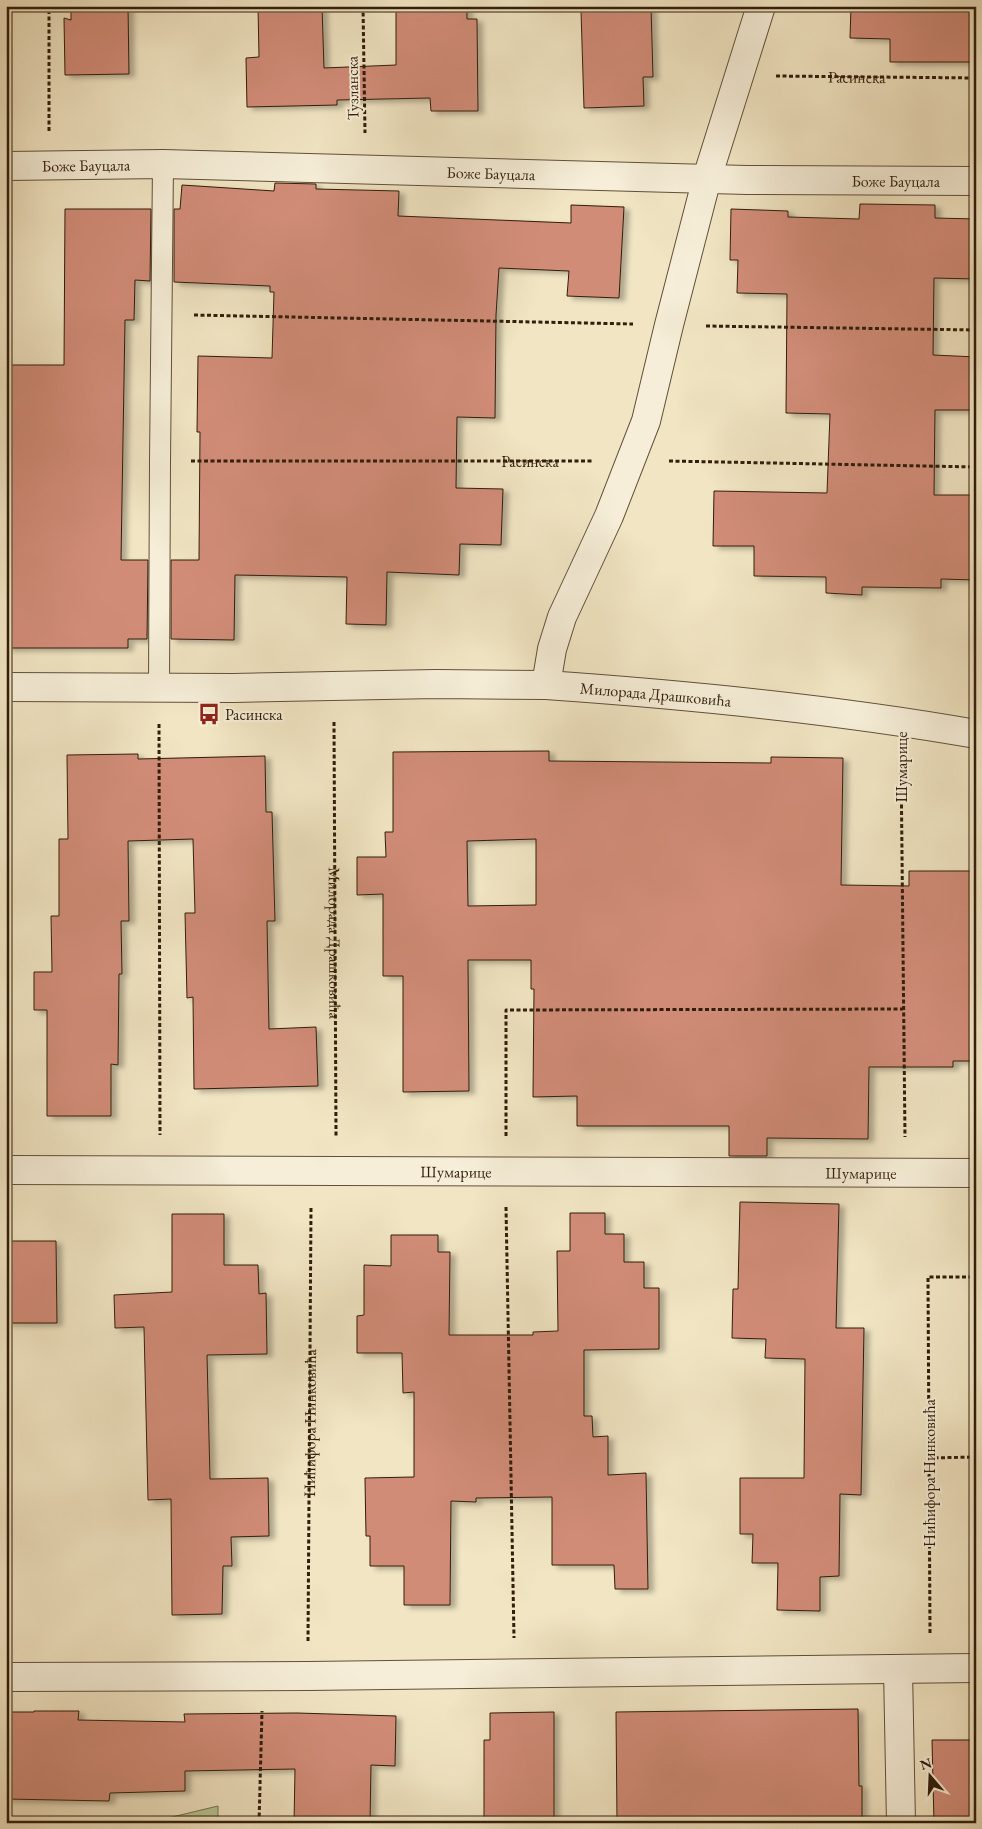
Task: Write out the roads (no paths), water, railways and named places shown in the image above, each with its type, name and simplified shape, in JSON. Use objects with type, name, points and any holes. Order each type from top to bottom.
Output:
[{"type":"street","points":[[546,685],[552,648],[562,617],[609,516],[646,421],[707,178],[761,6]]},
{"type":"street","name":"Боже Бауцала","points":[[6,166],[163,164],[707,178],[976,181]]},
{"type":"street","name":"Милорада Драшковића","points":[[6,687],[159,688],[436,684],[546,685],[669,693],[901,720],[976,734]]},
{"type":"street","name":"Шумарице","points":[[6,1170],[976,1173]]},
{"type":"street","points":[[898,1668],[900,1823]]},
{"type":"street","points":[[6,1677],[262,1677],[976,1668]]},
{"type":"lane","points":[[159,688],[163,164]]},
{"type":"place","name":"Расинска","points":[[209,714]]}]
